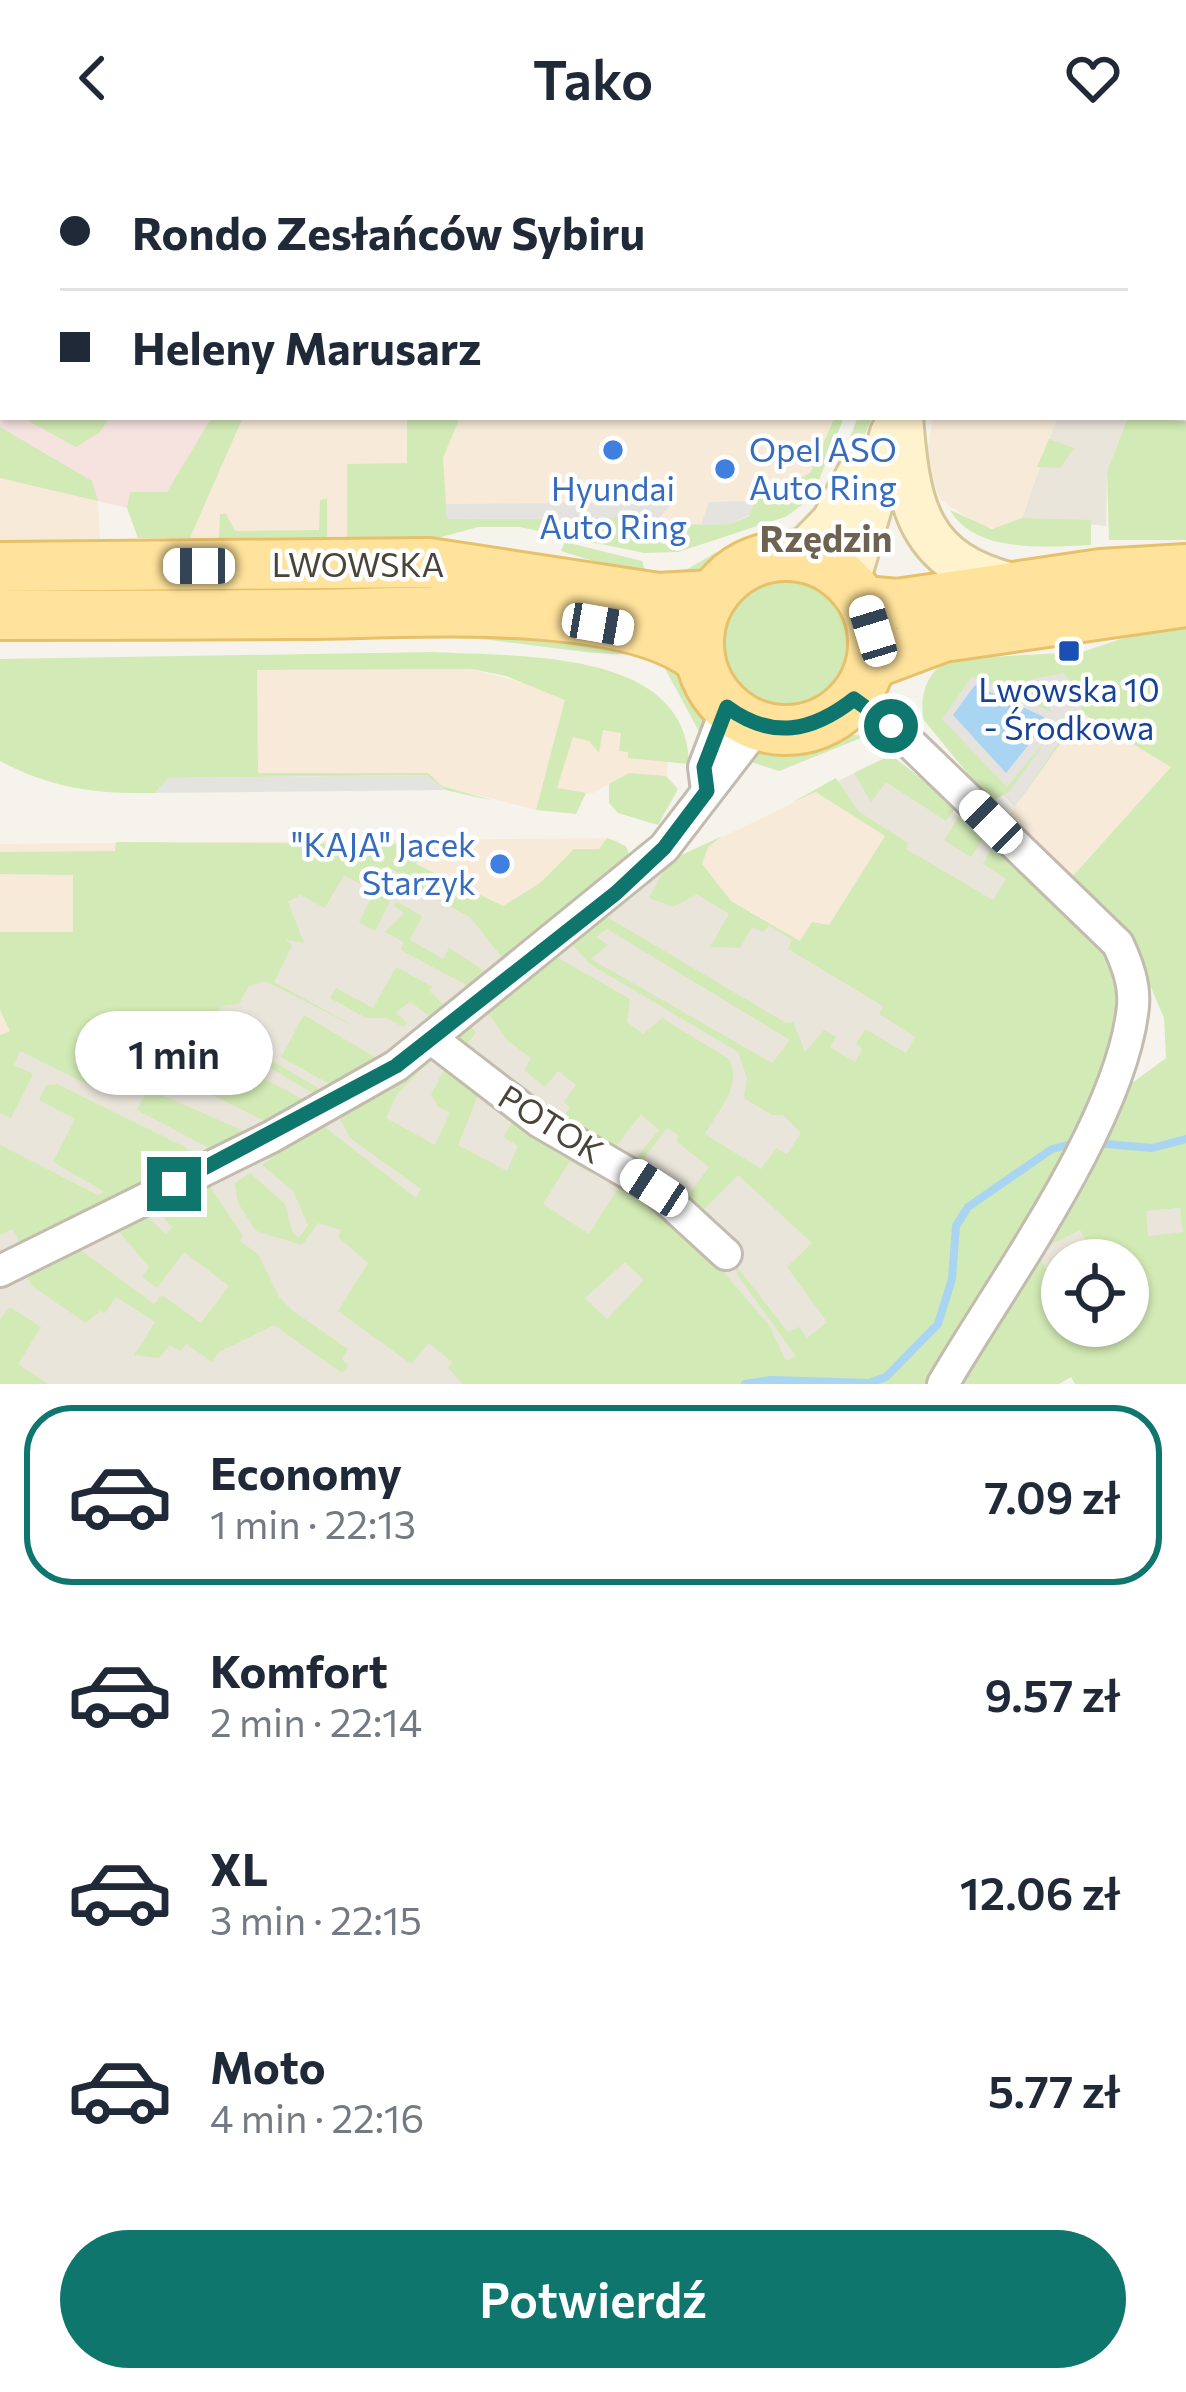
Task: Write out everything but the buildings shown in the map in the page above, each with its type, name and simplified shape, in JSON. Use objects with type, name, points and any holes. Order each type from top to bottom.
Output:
[{"type":"main road","points":[[1186,569],[897,604],[856,591],[800,556],[751,563],[713,595],[703,615],[700,659],[742,716],[805,728],[826,721],[862,681],[943,637],[1186,602]]},
{"type":"main road","name":"LWOWSKA","points":[[0,567],[429,563],[658,598],[713,595]]},
{"type":"main road","points":[[856,591],[873,631],[862,681]]},
{"type":"main road","name":"LWOWSKA","points":[[0,615],[524,615],[647,634],[680,643],[700,659]]},
{"type":"street","points":[[800,556],[833,522],[874,436],[893,420]]},
{"type":"street","points":[[856,591],[895,420]]},
{"type":"street","points":[[897,420],[915,518],[933,543],[964,567],[1016,586]]},
{"type":"street","points":[[862,681],[907,739],[1118,944],[1134,1003],[1093,1128],[943,1384]]},
{"type":"street","points":[[0,1271],[340,1101],[432,1039],[616,893],[664,848],[707,791],[704,767],[742,716]]},
{"type":"street","name":"POTOK","points":[[432,1039],[540,1122],[654,1188],[726,1254]]},
{"type":"shaded area","points":[[0,420],[242,420],[195,524],[0,478]]},
{"type":"shaded area","points":[[242,420],[843,420],[819,480],[731,524],[478,527],[441,537],[190,538]]},
{"type":"shaded area","points":[[932,420],[1056,420],[1021,522],[1003,529],[980,526],[941,500],[925,464]]},
{"type":"shaded area","points":[[1056,420],[1127,420],[1107,471],[1106,526],[1022,518]]},
{"type":"shaded area","points":[[0,478],[98,501],[100,539],[0,540]]},
{"type":"shaded area","points":[[755,501],[749,515],[731,524],[701,525],[709,502]]},
{"type":"shaded area","points":[[673,502],[653,525],[629,526],[629,518],[447,519],[446,504]]},
{"type":"shaded area","points":[[966,667],[1063,668],[1099,688],[1015,807],[930,720]]},
{"type":"shaded area","points":[[472,669],[539,687],[668,750],[667,780],[609,784],[591,794],[542,789],[536,810],[442,786],[427,773],[258,773],[256,670]]},
{"type":"shaded area","points":[[1082,712],[1172,767],[1072,877],[1008,817]]},
{"type":"shaded area","points":[[891,755],[1111,962],[958,882],[816,792]]},
{"type":"shaded area","points":[[426,775],[445,790],[155,793],[169,778]]},
{"type":"shaded area","points":[[816,792],[889,838],[819,952],[668,863]]},
{"type":"shaded area","points":[[619,841],[629,852],[514,935],[366,856],[301,895],[0,1049],[0,844]]},
{"type":"shaded area","points":[[366,856],[525,943],[352,1085],[0,1260],[0,1049],[301,895]]},
{"type":"shaded area","points":[[668,863],[975,1047],[780,1211],[893,1321],[783,1367],[564,1384],[0,1384],[0,1282],[265,1152]]},
{"type":"shaded area","points":[[1067,1204],[1145,1211],[1180,1208],[1186,1246],[1149,1254],[1149,1239],[1046,1239]]},
{"type":"shaded area","points":[[1041,1247],[1041,1298],[997,1319]]},
{"type":"green space","points":[[26,420],[108,420],[99,433],[76,447]]},
{"type":"green space","points":[[210,420],[242,420],[190,538],[138,538],[127,508],[130,492],[167,492]]},
{"type":"green space","points":[[407,420],[459,420],[443,458],[447,519],[630,518],[630,525],[731,524],[749,516],[755,501],[810,473],[834,420],[843,420],[819,480],[801,506],[785,517],[678,552],[644,553],[520,527],[478,527],[441,537],[347,537],[347,464],[407,463]]},
{"type":"green space","points":[[857,420],[871,420],[836,504],[829,490]]},
{"type":"green space","points":[[1127,420],[1186,421],[1186,540],[1109,540],[1107,471]]},
{"type":"green space","points":[[0,427],[92,481],[98,501],[0,478]]},
{"type":"green space","points":[[1049,439],[1074,448],[1060,468],[1037,467]]},
{"type":"green space","points":[[327,499],[327,538],[219,538],[220,514],[226,514],[235,531],[319,530],[320,500]]},
{"type":"green space","points":[[950,510],[992,529],[1022,518],[1091,520],[1091,545],[994,541],[961,524]]},
{"type":"green space","points":[[803,524],[797,538],[741,549],[694,578],[674,577],[715,553]]},
{"type":"green space","points":[[565,542],[642,561],[647,578],[561,551]]},
{"type":"green space","points":[[786,580],[811,585],[831,599],[845,619],[850,644],[845,669],[831,689],[811,703],[786,708],[761,703],[741,689],[727,669],[722,644],[727,619],[741,599],[761,585]]},
{"type":"green space","points":[[1186,625],[1186,1384],[1075,1384],[1071,1377],[1059,1384],[958,1384],[1070,1185],[1078,1186],[1120,1112],[1120,1092],[1166,1058],[1164,1018],[1137,955],[1072,877],[1171,767],[1082,713],[1015,807],[1081,710],[1084,695],[1063,673],[1032,679],[1030,688],[1054,713],[972,676],[942,719],[1007,787],[1050,735],[1010,791],[991,802],[923,719],[924,692],[931,676],[952,659],[1082,652],[1157,627]],"holes":[[[1180,1208],[1183,1232],[1148,1236],[1146,1211]]]},
{"type":"green space","points":[[0,631],[566,635],[630,653],[417,637],[0,642]]},
{"type":"green space","points":[[434,652],[550,659],[629,678],[660,698],[681,726],[689,764],[628,758],[628,752],[619,751],[621,733],[603,730],[599,753],[589,741],[573,737],[557,788],[586,793],[576,814],[536,810],[565,700],[506,676],[472,669],[257,670],[258,773],[428,773],[442,786],[495,801],[445,790],[426,775],[169,778],[155,793],[113,792],[57,784],[0,761],[0,659]]},
{"type":"green space","points":[[661,661],[680,675],[702,704],[703,739]]},
{"type":"green space","points":[[847,734],[866,736],[779,771],[748,761],[768,749]]},
{"type":"green space","points":[[891,755],[957,806],[946,821],[886,782],[871,802],[854,773]]},
{"type":"green space","points":[[629,773],[666,776],[678,789],[658,825],[618,813],[609,803],[609,784]]},
{"type":"green space","points":[[836,778],[858,811],[908,843],[906,849],[993,900],[1006,879],[983,864],[992,847],[1002,846],[1110,949],[1122,981],[1120,1028],[1110,1062],[994,1278],[925,1384],[463,1384],[448,1368],[452,1362],[429,1343],[411,1364],[338,1311],[368,1263],[338,1237],[341,1230],[318,1223],[302,1245],[256,1231],[238,1203],[235,1183],[250,1173],[285,1204],[292,1231],[299,1238],[308,1225],[293,1191],[262,1165],[269,1160],[265,1152],[321,1124],[416,1198],[421,1189],[350,1138],[338,1115],[429,1052],[434,1057],[397,1094],[386,1118],[435,1145],[450,1113],[438,1107],[431,1094],[447,1065],[481,1088],[458,1145],[507,1171],[518,1146],[503,1137],[516,1115],[564,1145],[592,1174],[570,1161],[543,1204],[589,1234],[620,1185],[632,1181],[716,1254],[726,1265],[725,1274],[769,1325],[786,1361],[796,1356],[738,1276],[734,1263],[788,1332],[799,1327],[807,1338],[827,1322],[787,1267],[812,1243],[738,1175],[697,1216],[674,1197],[680,1188],[689,1194],[709,1167],[677,1142],[678,1135],[667,1128],[637,1167],[632,1163],[659,1130],[641,1114],[610,1154],[545,1120],[494,1087],[472,1070],[449,1038],[467,1023],[476,1032],[463,1050],[558,1124],[570,1108],[564,1102],[576,1085],[558,1071],[545,1087],[524,1070],[531,1058],[507,1040],[485,1009],[553,955],[630,999],[627,1022],[643,1034],[662,1018],[729,1059],[731,1089],[705,1134],[761,1169],[776,1148],[787,1154],[801,1133],[783,1115],[772,1115],[744,1098],[747,1078],[738,1052],[590,964],[569,941],[597,919],[609,918],[786,1023],[793,1022],[805,1052],[824,1030],[836,1037],[830,1047],[855,1062],[862,1049],[856,1044],[865,1029],[906,1053],[915,1037],[879,1014],[883,1006],[788,949],[792,940],[769,925],[763,932],[752,927],[740,948],[710,947],[729,914],[697,894],[673,907],[649,898],[669,861],[722,836],[708,847],[702,864],[731,901],[800,941],[812,922],[829,925],[885,836],[816,792],[789,804]],"holes":[[[607,929],[790,1040],[772,1063],[591,959],[608,945],[596,937]],[[625,1262],[644,1280],[607,1319],[585,1298]]]},
{"type":"green space","points":[[959,816],[983,839],[971,857],[944,840]]},
{"type":"green space","points":[[607,838],[626,846],[630,858],[504,960],[470,917],[409,886],[411,880],[387,867],[375,890],[391,899],[375,931],[359,922],[375,891],[344,875],[325,908],[301,895],[288,902],[304,943],[285,939],[292,946],[274,982],[365,1032],[265,981],[249,986],[239,1004],[221,1006],[212,1025],[325,1092],[317,1096],[198,1024],[177,1065],[220,1089],[241,1077],[252,1077],[306,1102],[267,1122],[116,1048],[95,1088],[20,1051],[14,1065],[33,1074],[11,1118],[0,1113],[0,1035],[10,1031],[0,1010],[0,932],[73,932],[73,875],[0,874],[0,852],[115,851],[116,842],[414,844],[422,849],[416,864],[503,906],[540,883],[574,849],[599,849]]},
{"type":"green space","points":[[396,901],[422,916],[410,940],[443,959],[449,948],[487,973],[470,987],[401,950],[404,942],[385,932],[404,913],[394,906]]},
{"type":"green space","points":[[396,967],[433,987],[429,991],[446,1007],[432,1018],[410,1002],[396,1012],[407,1023],[403,1027],[387,1018],[366,1018],[330,998],[336,988],[373,1008]]},
{"type":"green space","points":[[304,1015],[378,1059],[335,1087],[281,1057]]},
{"type":"green space","points":[[57,1084],[187,1148],[192,1159],[20,1243],[13,1229],[0,1235],[0,1145],[98,1195],[105,1192],[53,1162],[75,1119],[39,1100],[46,1085]]},
{"type":"green space","points":[[148,1089],[246,1132],[211,1149],[137,1110]]},
{"type":"green space","points":[[206,1180],[243,1236],[240,1241],[258,1254],[279,1297],[348,1349],[342,1359],[348,1366],[342,1373],[274,1325],[219,1352],[212,1362],[186,1344],[181,1351],[170,1345],[159,1358],[134,1355],[155,1322],[116,1297],[105,1313],[100,1311],[86,1323],[32,1286],[26,1275],[75,1246],[154,1304],[162,1295],[201,1323],[229,1286],[184,1252],[157,1288],[142,1277],[149,1267],[116,1228],[145,1214],[166,1234],[172,1227],[156,1210]]},
{"type":"green space","points":[[10,1307],[41,1327],[18,1364],[48,1384],[0,1384],[0,1319]]},
{"type":"water","points":[[975,685],[1044,717],[1042,728],[1006,773],[953,715]]},
{"type":"waterway","points":[[1094,1143],[1152,1148],[1186,1139]]},
{"type":"waterway","points":[[745,1384],[771,1380],[869,1383],[886,1377],[938,1324],[952,1279],[956,1226],[968,1207],[1052,1149],[1079,1142]]},
{"type":"place","name":"Hyundai Auto Ring","points":[[613,450]]},
{"type":"place","name":"Opel ASO Auto Ring","points":[[725,469]]},
{"type":"place","name":"Lwowska 10 - Środkowa","points":[[1069,651]]},
{"type":"place","name":"\"KAJA\" Jacek Starzyk","points":[[500,864]]},
{"type":"district","name":"Rzędzin","points":[[826,539]]},
{"type":"route","points":[[174,1184],[340,1101],[396,1066],[616,893],[664,848],[707,791],[704,767],[727,707],[758,726],[781,730],[826,721],[854,699],[891,726]]}]
